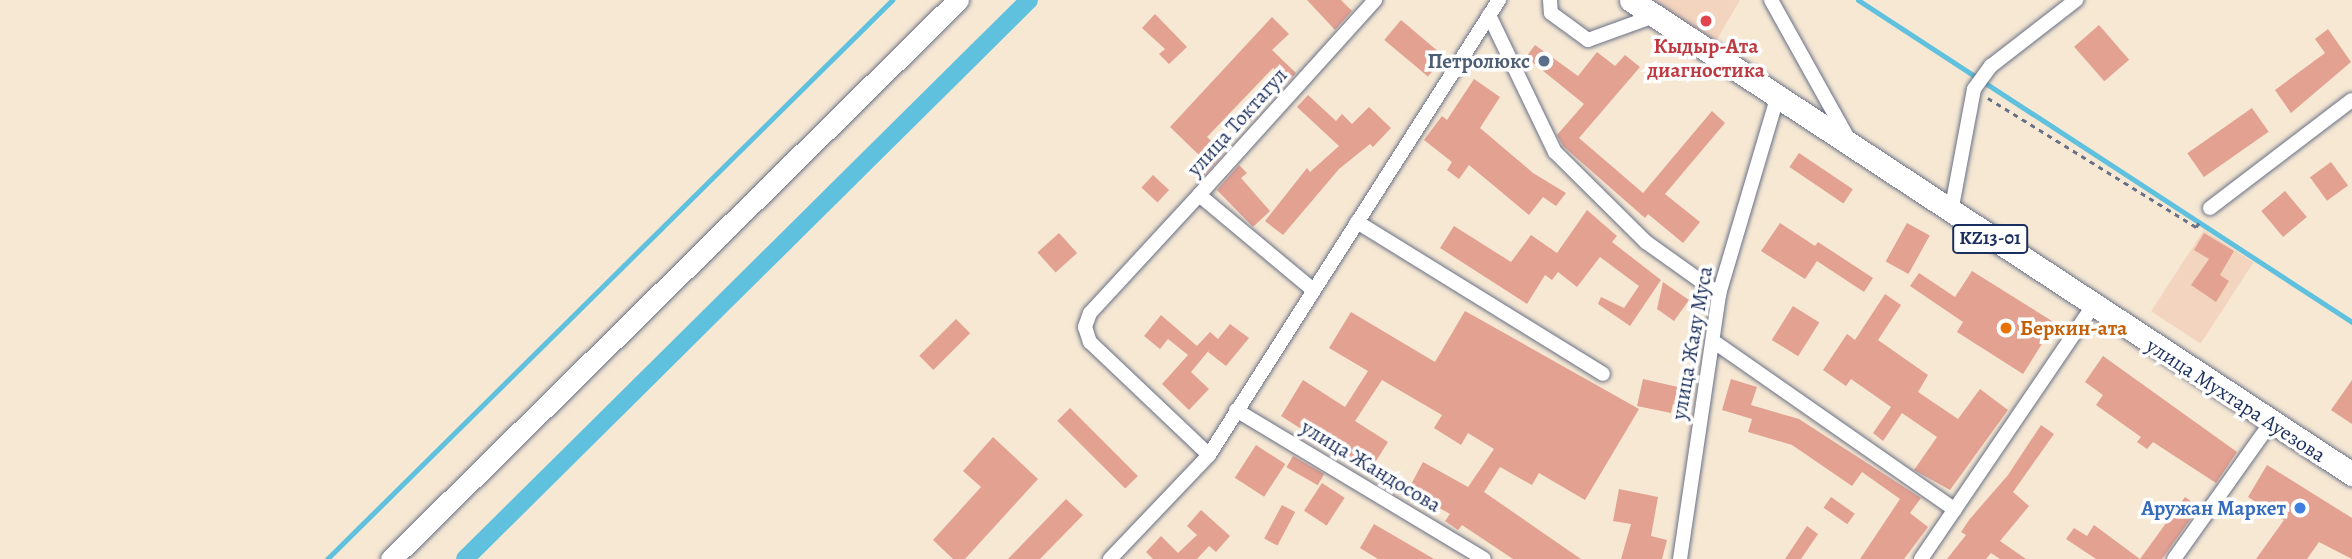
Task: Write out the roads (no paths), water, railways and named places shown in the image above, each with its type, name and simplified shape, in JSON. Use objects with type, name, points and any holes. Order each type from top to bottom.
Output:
[{"type":"main road","points":[[391,559],[958,0]]},
{"type":"main road","name":"улица Мухтара Ауезова","points":[[1631,0],[2092,307],[2352,474]]},
{"type":"street","name":"улица Токтагул","points":[[1312,289],[1199,195],[1375,0]]},
{"type":"street","points":[[1110,559],[1209,455],[1312,289],[1499,0]]},
{"type":"street","points":[[1549,0],[1551,13],[1588,40],[1654,16]]},
{"type":"street","points":[[1771,0],[1855,150]]},
{"type":"street","points":[[1951,212],[1974,88],[1985,74],[2076,0]]},
{"type":"street","points":[[1489,15],[1555,152],[1646,242],[1718,294]]},
{"type":"street","name":"улица Жаяу Муса","points":[[1680,559],[1718,294],[1777,98]]},
{"type":"street","points":[[2207,212],[2352,100]]},
{"type":"street","points":[[1199,195],[1090,313],[1085,327],[1090,342],[1209,455]]},
{"type":"street","points":[[1357,222],[1603,374]]},
{"type":"street","points":[[1921,559],[2092,307]]},
{"type":"street","points":[[1713,341],[1955,510]]},
{"type":"street","name":"улица Жандосова","points":[[1236,410],[1484,559]]},
{"type":"street","points":[[2174,559],[2272,421]]},
{"type":"waterway","points":[[327,559],[892,0]]},
{"type":"waterway","points":[[465,559],[1029,0]]},
{"type":"waterway","points":[[1858,0],[2352,322]]},
{"type":"place","name":"Кыдыр-Ата диагностика","points":[[1706,21]]},
{"type":"place","name":"Петролюкс","points":[[1544,61]]},
{"type":"place","name":"Беркин-ата","points":[[2006,328]]},
{"type":"place","name":"Аружан Маркет","points":[[2300,508]]}]
